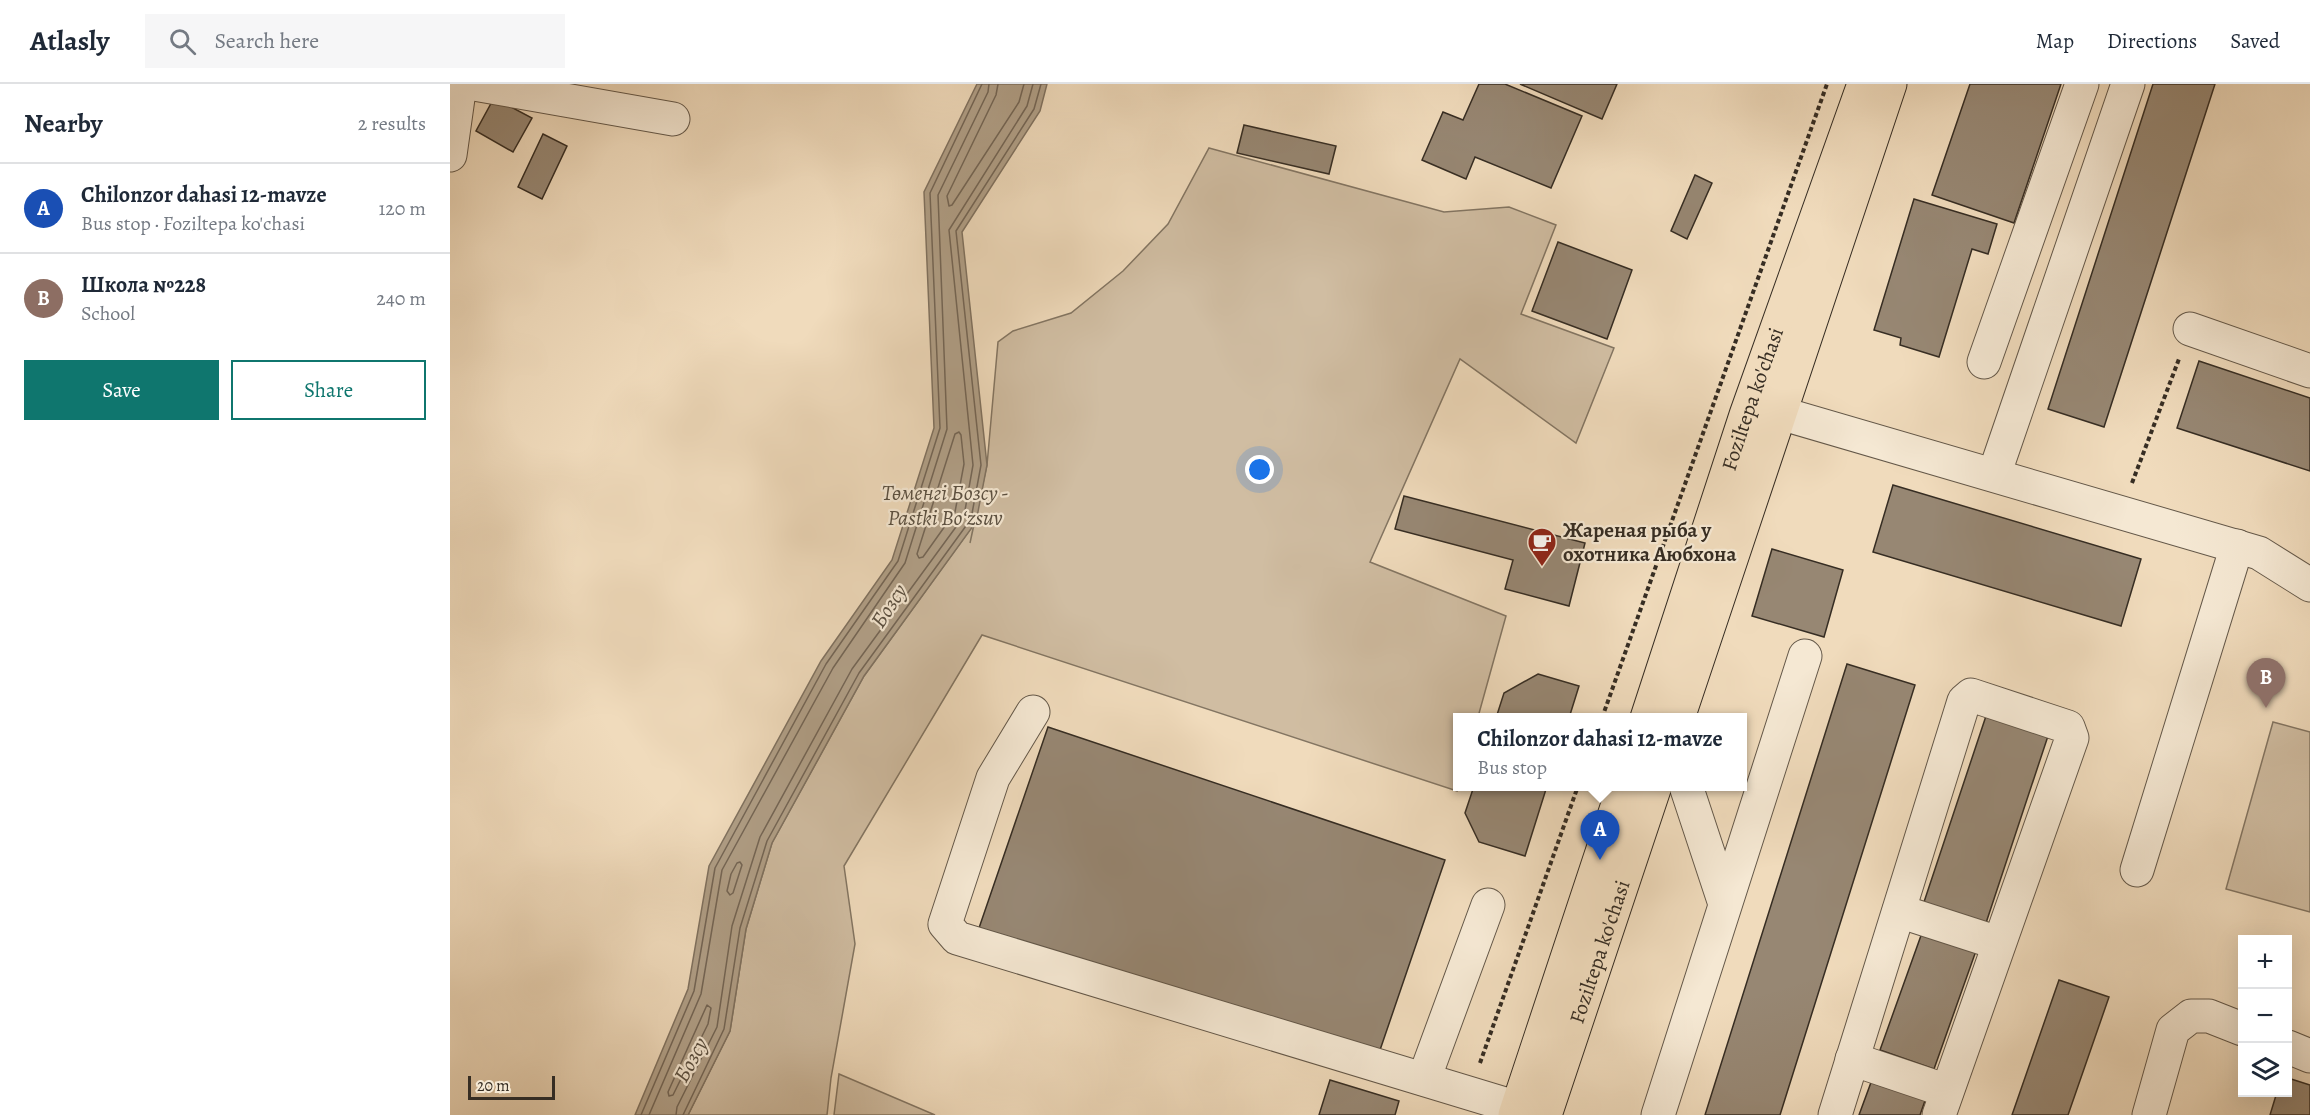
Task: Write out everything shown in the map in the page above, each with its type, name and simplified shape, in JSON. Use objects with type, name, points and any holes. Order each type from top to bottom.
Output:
[{"type":"main road","name":"Foziltepa ko'chasi","points":[[1648,713],[1746,415],[1864,84]]},
{"type":"main road","name":"Foziltepa ko'chasi","points":[[1679,713],[1890,84]]},
{"type":"main road","name":"Foziltepa ko'chasi","points":[[1526,1112],[1622,791]]},
{"type":"main road","name":"Foziltepa ko'chasi","points":[[1526,1112],[1653,791]]},
{"type":"street","points":[[450,155],[460,84]]},
{"type":"street","points":[[474,84],[673,119]]},
{"type":"street","points":[[1984,362],[2082,84]]},
{"type":"street","points":[[1994,475],[2127,84]]},
{"type":"street","points":[[2190,329],[2310,371]]},
{"type":"street","points":[[1780,414],[2259,553],[2310,585]]},
{"type":"street","points":[[2137,870],[2237,546]]},
{"type":"street","points":[[1658,1115],[1805,656]]},
{"type":"street","points":[[1835,1115],[1852,1059],[1964,701],[1971,695],[2068,727],[2072,738],[1943,1103],[1852,1059]]},
{"type":"street","points":[[1033,712],[993,778],[945,924],[957,938],[1526,1112]]},
{"type":"street","points":[[1688,791],[1725,904]]},
{"type":"street","points":[[1424,1079],[1488,905]]},
{"type":"street","points":[[1899,910],[1998,943]]},
{"type":"street","points":[[2149,1115],[2173,1030],[2191,1017],[2209,1016],[2238,1027]]},
{"type":"street","points":[[2292,1049],[2310,1056]]},
{"type":"path","points":[[1603,713],[1827,84]]},
{"type":"path","points":[[2121,512],[2190,329]]},
{"type":"path","points":[[1469,1093],[1576,791]]},
{"type":"shaded area","points":[[1209,148],[1444,212],[1509,207],[1556,225],[1521,314],[1614,348],[1576,443],[1460,359],[1370,562],[1506,616],[1479,713],[1453,713],[1453,790],[982,635],[844,866],[855,944],[831,1078],[827,1115],[688,1115],[730,1031],[746,929],[772,843],[864,676],[974,524],[970,543],[987,465],[998,342],[1013,331],[1071,313],[1123,271],[1168,224]]},
{"type":"shaded area","points":[[2273,722],[2310,732],[2310,912],[2226,889]]},
{"type":"shaded area","points":[[839,1074],[935,1115],[834,1115]]},
{"type":"water","name":"Төменгі Бозсу - Pastki Boʻzsuv","points":[[977,84],[1047,84],[1040,111],[962,232],[987,465],[976,522],[864,676],[772,843],[746,929],[730,1031],[688,1115],[635,1115],[688,989],[709,866],[821,661],[892,560],[934,428],[924,192]]},
{"type":"building","points":[[1479,84],[1505,84],[1582,116],[1551,188],[1475,157],[1466,179],[1422,160],[1443,112],[1463,120]]},
{"type":"building","points":[[1520,84],[1617,84],[1602,119]]},
{"type":"building","points":[[1970,84],[2061,84],[2014,223],[1932,195]]},
{"type":"building","points":[[2153,84],[2215,84],[2104,427],[2048,409]]},
{"type":"building","points":[[494,98],[532,118],[513,152],[476,131]]},
{"type":"building","points":[[1244,125],[1336,146],[1329,174],[1237,153]]},
{"type":"building","points":[[543,134],[567,146],[542,199],[518,187]]},
{"type":"building","points":[[1695,175],[1712,183],[1687,239],[1671,231]]},
{"type":"building","points":[[1914,199],[1997,224],[1988,254],[1972,249],[1939,357],[1900,345],[1901,338],[1874,330]]},
{"type":"building","points":[[1558,242],[1632,270],[1607,339],[1532,311]]},
{"type":"building","points":[[2199,361],[2310,398],[2310,471],[2177,428]]},
{"type":"building","points":[[1893,485],[2141,559],[2121,626],[1873,552]]},
{"type":"building","points":[[1404,496],[1585,543],[1569,606],[1505,589],[1513,560],[1395,529]]},
{"type":"building","points":[[1772,549],[1843,570],[1824,637],[1752,616]]},
{"type":"building","points":[[1847,664],[1915,685],[1780,1115],[1705,1115]]},
{"type":"building","points":[[1538,674],[1579,686],[1571,713],[1498,713],[1504,693]]},
{"type":"building","points":[[1987,713],[2049,733],[1985,926],[1923,905]]},
{"type":"building","points":[[1048,727],[1445,860],[1380,1050],[979,928]]},
{"type":"building","points":[[1472,791],[1545,791],[1525,856],[1479,842],[1465,813]]},
{"type":"building","points":[[1923,930],[1977,948],[1934,1069],[1880,1050]]},
{"type":"building","points":[[2059,980],[2109,997],[2068,1115],[2012,1115]]},
{"type":"building","points":[[1873,1077],[1927,1095],[1920,1115],[1859,1115]]},
{"type":"building","points":[[2292,1079],[2310,1085],[2310,1115],[2270,1115],[2275,1097],[2292,1097]]},
{"type":"building","points":[[1330,1080],[1399,1101],[1395,1115],[1319,1115]]},
{"type":"place","name":"Жареная рыба у охотника Аюбхона","points":[[1542,568]]},
{"type":"place","name":"Школа №228","points":[[2266,708]]},
{"type":"place","name":"Chilonzor dahasi 12-mavze","points":[[1600,860]]},
{"type":"water label","name":"Бозсу","points":[[889,606]]},
{"type":"water label","name":"Бозсу","points":[[691,1060]]}]
